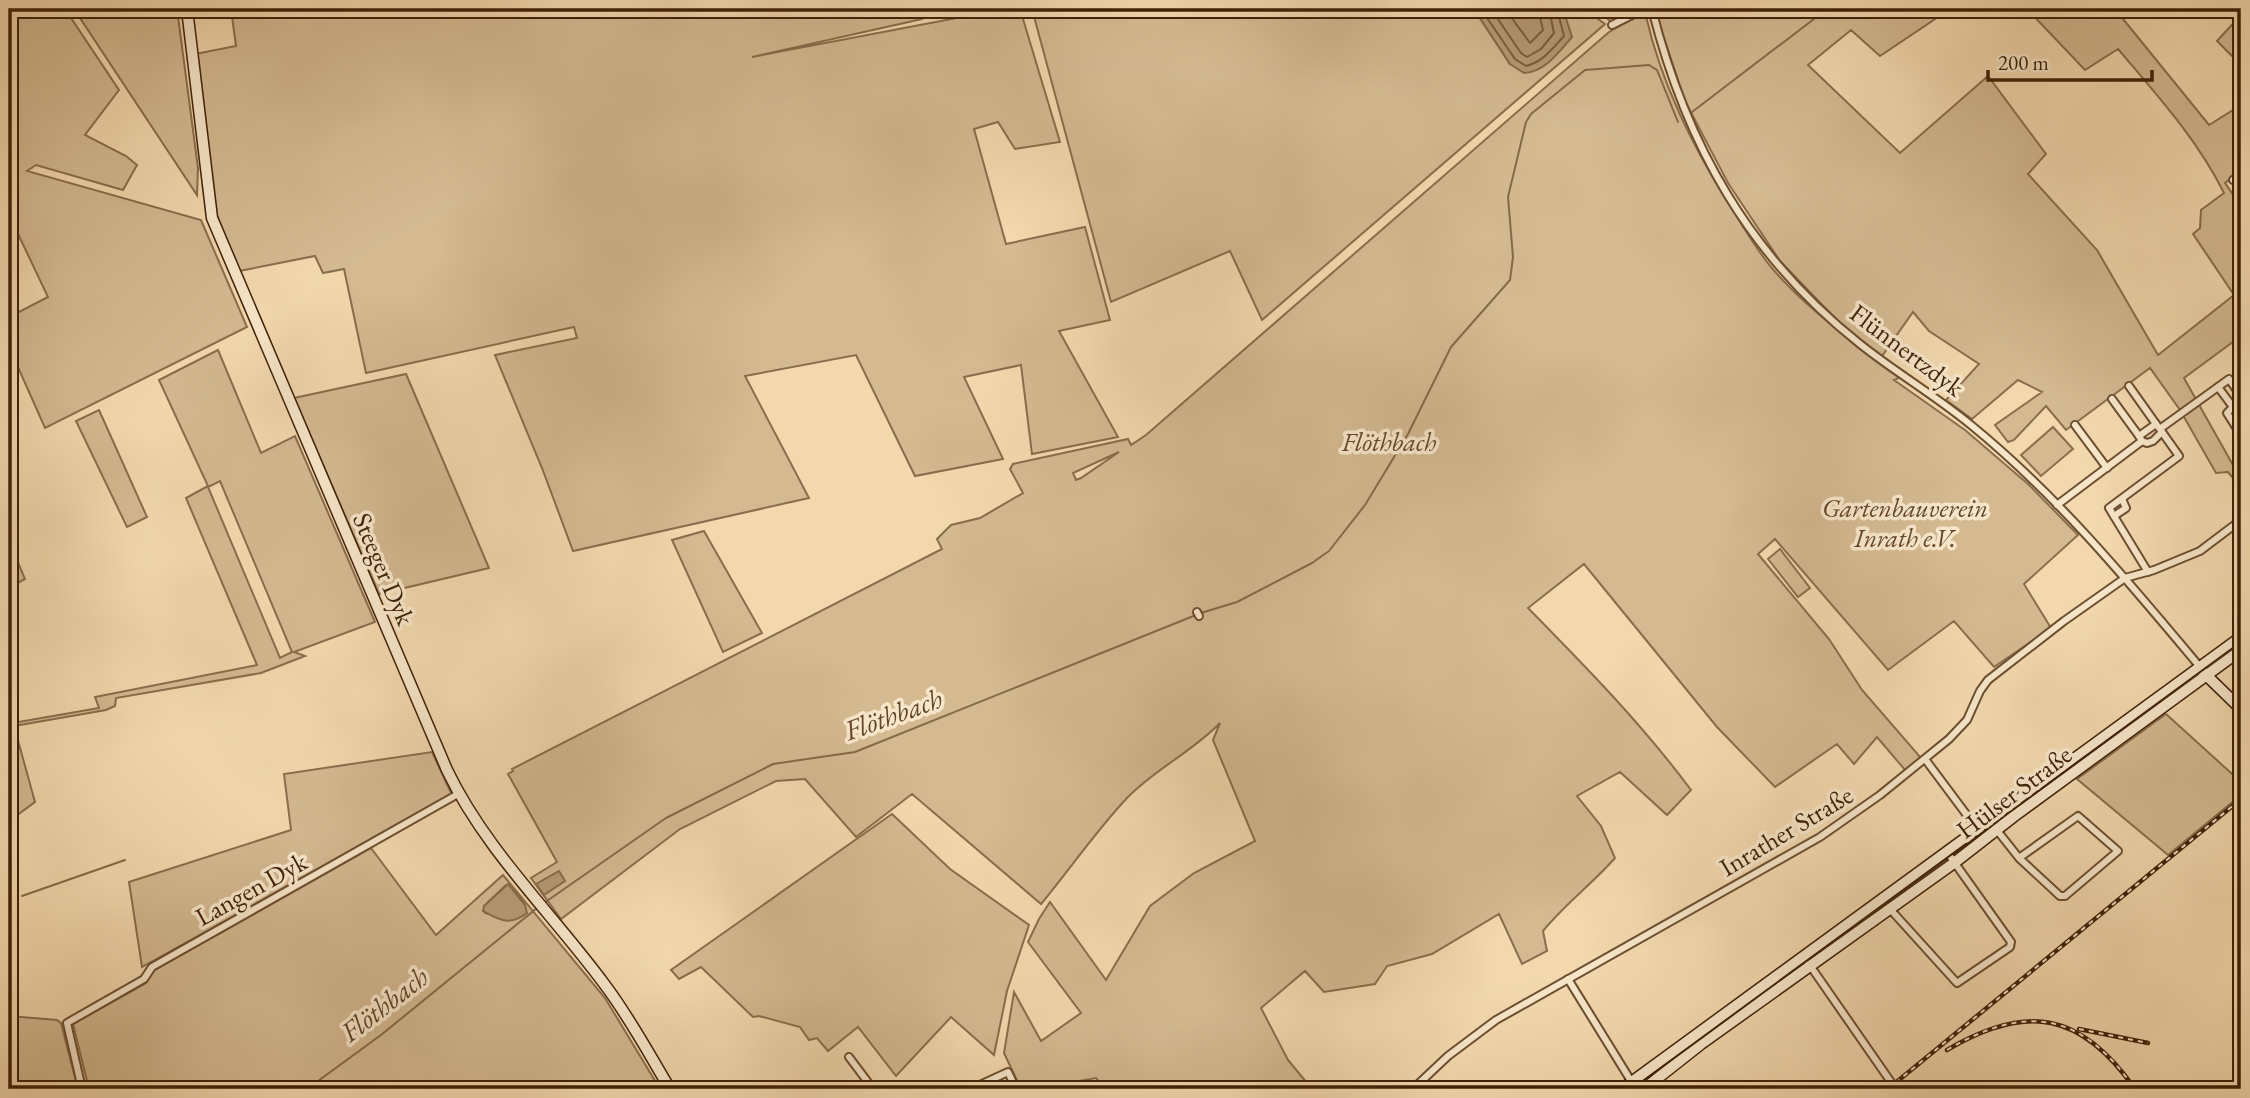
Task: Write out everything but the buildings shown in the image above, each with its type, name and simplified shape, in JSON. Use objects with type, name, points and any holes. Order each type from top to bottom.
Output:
[{"type":"street","name":"Steeger Dyk","points":[[187,9],[212,218],[458,794],[502,859],[627,1015],[670,1089]]},
{"type":"street","points":[[1612,25],[1644,9]]},
{"type":"street","name":"Flünnertzdyk","points":[[1652,9],[1671,78],[1699,146],[1737,211],[1777,264],[1861,345],[1971,425],[2057,505],[2124,578],[2207,677],[2241,709]]},
{"type":"street","points":[[2233,180],[2241,174]]},
{"type":"street","points":[[2057,505],[2107,468],[2141,438],[2160,428],[2229,379],[2241,398],[2227,414],[2241,435]]},
{"type":"street","points":[[2129,386],[2179,456],[2109,508],[2148,572]]},
{"type":"street","points":[[2218,387],[2233,407]]},
{"type":"street","points":[[2112,399],[2147,443],[2152,441],[2160,428]]},
{"type":"street","points":[[2075,425],[2107,468]]},
{"type":"street","name":"Inrather Straße","points":[[1413,1089],[1448,1056],[1496,1020],[1820,837],[1881,795],[1949,739],[1966,720],[1980,691],[1994,675],[2124,578],[2148,572],[2200,551],[2241,520]]},
{"type":"street","name":"Hülser Straße","points":[[1622,1089],[1634,1086],[1805,956],[2241,637]]},
{"type":"street","name":"Hülser Straße","points":[[1644,1089],[1701,1044],[1954,863],[2241,650]]},
{"type":"street","name":"Hülser Straße","points":[[1925,759],[1978,830]]},
{"type":"street","name":"Langen Dyk","points":[[82,1089],[67,1023],[144,979],[152,967],[458,794]]},
{"type":"street","points":[[1996,830],[2020,858],[2060,896],[2065,896],[2118,851],[2078,816],[2020,858]]},
{"type":"street","points":[[1889,909],[1956,983],[2010,947],[2011,942],[1947,852]]},
{"type":"street","points":[[1805,956],[1893,1085]]},
{"type":"street","points":[[1568,979],[1634,1086]]},
{"type":"street","points":[[849,1057],[873,1089]]},
{"type":"street","points":[[971,1089],[1008,1072],[1016,1089]]},
{"type":"green space","points":[[9,9],[65,9],[119,90],[85,135],[126,156],[137,165],[123,190],[36,165],[27,171],[201,220],[247,327],[45,428],[9,347],[9,317],[48,297],[9,215]]},
{"type":"green space","points":[[74,9],[177,9],[198,168],[197,195]]},
{"type":"green space","points":[[231,9],[919,9],[922,19],[752,57],[1004,9],[1020,9],[1060,142],[1015,149],[998,122],[974,129],[1006,244],[1085,227],[1110,320],[1059,331],[1118,437],[1032,454],[1021,365],[964,377],[1003,459],[915,476],[856,355],[745,376],[809,498],[573,551],[495,355],[577,338],[574,327],[366,373],[344,269],[323,273],[315,256],[239,271],[217,215],[195,54],[236,46]]},
{"type":"green space","points":[[1032,9],[1474,9],[1510,64],[1567,16],[1563,9],[1584,9],[1605,24],[1262,320],[1230,251],[1111,302]]},
{"type":"green space","points":[[1595,9],[1638,9],[1613,23]]},
{"type":"green space","name":"Gartenbauverein Inrath e.V.","points":[[1943,9],[1944,13],[1880,56],[1851,30],[1808,65],[1900,153],[1988,76],[2046,154],[2028,174],[2097,250],[2158,355],[2234,295],[2193,234],[2200,228],[2201,210],[2224,193],[2189,136],[2118,49],[2085,70],[2027,9],[2115,9],[2209,125],[2241,105],[2241,171],[2225,183],[2241,206],[2241,336],[2184,378],[2238,474],[2233,478],[2228,472],[2216,473],[2180,410],[2150,368],[2066,430],[2046,406],[2014,440],[2008,442],[1995,425],[2042,392],[2018,380],[1972,419],[1946,400],[1979,364],[1929,331],[1913,312],[1880,359],[1901,377],[1894,380],[1965,430],[2028,484],[2078,535],[2024,584],[2051,628],[1994,667],[1954,621],[1888,670],[1775,539],[1758,554],[1829,639],[1862,690],[1921,758],[1905,770],[1877,737],[1854,764],[1837,744],[1775,787],[1717,727],[1584,564],[1528,608],[1633,719],[1691,790],[1667,815],[1620,772],[1577,796],[1601,826],[1615,858],[1543,931],[1547,951],[1522,964],[1499,914],[1432,954],[1387,966],[1375,984],[1324,992],[1305,971],[1261,1008],[1288,1060],[1312,1089],[1106,1089],[1096,1078],[1021,1089],[1004,1053],[1014,992],[1041,1041],[1081,1013],[1028,942],[1050,902],[1106,980],[1150,906],[1194,873],[1255,841],[1213,740],[1220,723],[1127,798],[1041,904],[912,794],[856,837],[805,779],[776,781],[680,829],[561,919],[531,878],[557,862],[508,774],[512,769],[942,549],[937,539],[951,525],[980,518],[1023,493],[1010,469],[1013,464],[1128,439],[1131,445],[1146,435],[1609,32],[1645,12],[1660,64],[1680,114],[1704,162],[1750,238],[1791,289],[1858,347],[1861,345],[1780,261],[1728,183],[1685,101],[1655,11]],"holes":[[[1119,452],[1076,480],[1073,473]]]},
{"type":"green space","points":[[2241,17],[2241,65],[2217,41]]},
{"type":"green space","points":[[218,350],[261,453],[295,436],[375,622],[294,652],[305,656],[261,673],[116,698],[115,706],[106,710],[14,726],[35,802],[9,821],[9,717],[13,723],[99,708],[95,697],[257,665],[186,498],[208,486],[159,380]],"holes":[[[220,481],[292,652],[280,658],[208,487]]]},
{"type":"green space","points":[[406,374],[489,568],[379,594],[294,398]]},
{"type":"green space","points":[[99,410],[147,517],[127,527],[76,421]]},
{"type":"green space","points":[[2053,427],[2073,449],[2041,476],[2021,455]]},
{"type":"green space","points":[[704,531],[762,633],[723,652],[672,540]]},
{"type":"green space","points":[[9,541],[25,579],[12,586],[9,579]]},
{"type":"green space","points":[[1780,549],[1810,588],[1798,597],[1768,559]]},
{"type":"green space","points":[[2166,714],[2241,782],[2241,795],[2168,855],[2077,779]]},
{"type":"green space","points":[[432,752],[452,795],[142,967],[129,882],[291,830],[284,774]]},
{"type":"green space","points":[[892,814],[950,869],[1029,925],[1007,991],[994,1055],[951,1017],[896,1076],[858,1027],[828,1051],[817,1038],[809,1040],[800,1027],[759,1016],[753,1017],[701,967],[679,979],[671,970]]},
{"type":"green space","points":[[371,848],[436,935],[503,875],[605,998],[660,1089],[89,1089],[73,1024],[146,983],[153,971]],"holes":[[[505,886],[522,900],[526,912],[492,915],[485,913],[484,906]]]},
{"type":"green space","points":[[9,1016],[57,1020],[61,1023],[78,1089],[9,1089]]},
{"type":"water","points":[[1474,9],[1563,9],[1572,37],[1545,65],[1524,73],[1510,64]]},
{"type":"water","points":[[559,871],[565,881],[544,895],[536,884]]},
{"type":"water","points":[[508,884],[525,905],[527,913],[509,921],[483,911],[484,906]]},
{"type":"waterway","name":"Flöthbach","points":[[1692,112],[1827,9]]},
{"type":"waterway","name":"Flöthbach","points":[[1201,613],[1237,602],[1312,563],[1329,551],[1365,505],[1408,434],[1451,347],[1510,280],[1513,257],[1508,197],[1526,122],[1531,114],[1585,70],[1649,65],[1657,70],[1678,122]]},
{"type":"waterway","name":"Flöthbach","points":[[544,903],[666,818],[773,764],[855,752],[1196,615]]},
{"type":"waterway","points":[[22,896],[125,860]]},
{"type":"waterway","name":"Flöthbach","points":[[307,1089],[381,1035],[537,908]]},
{"type":"tram line","points":[[1632,1089],[2241,642]]},
{"type":"railway","points":[[1888,1089],[2241,799]]},
{"type":"railway","points":[[1947,1050],[2003,1025],[2027,1021],[2051,1023],[2073,1030],[2094,1044],[2115,1063],[2135,1089]]},
{"type":"railway","points":[[2079,1029],[2148,1043]]}]
